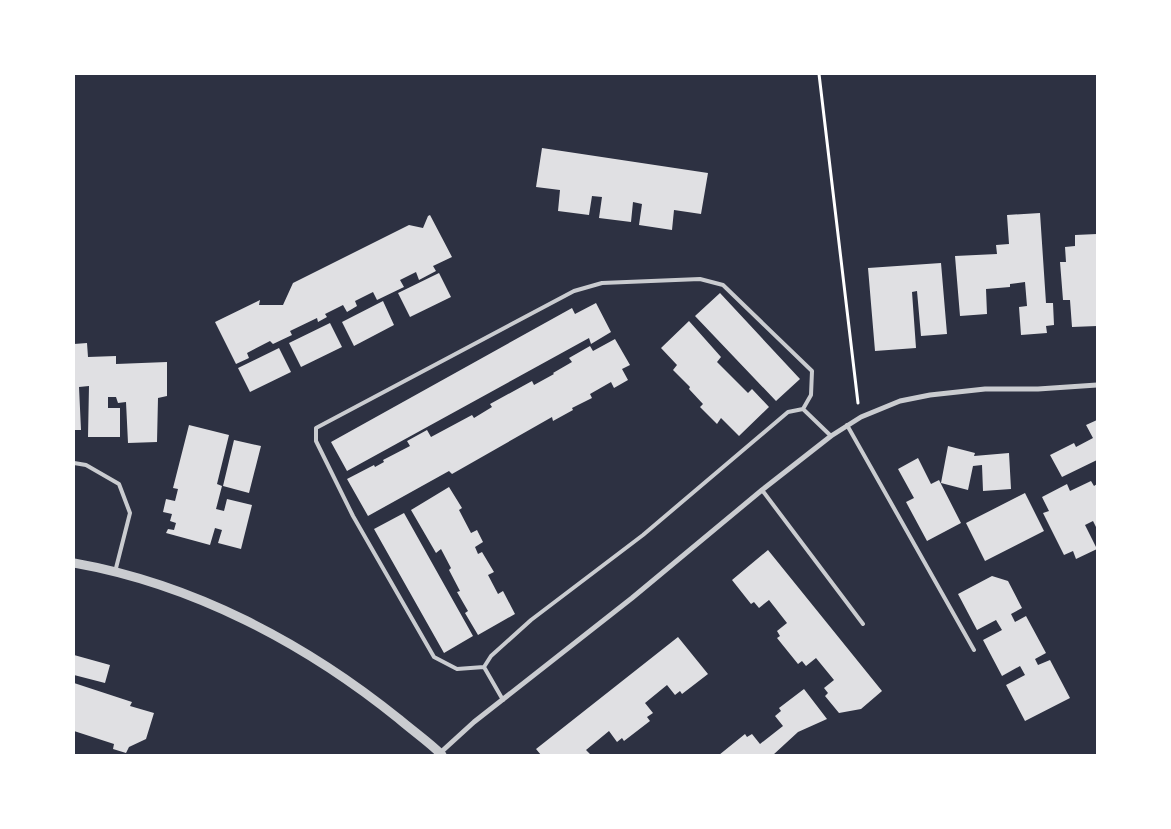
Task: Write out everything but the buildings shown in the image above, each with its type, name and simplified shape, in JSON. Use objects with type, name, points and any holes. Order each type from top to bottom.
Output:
[{"type":"street","points":[[74,563],[115,572],[195,597],[264,629],[307,652],[377,701],[441,754],[474,722],[632,598],[762,490],[831,436],[861,417],[900,401],[930,395],[985,389],[1038,389],[1097,385]]},
{"type":"lane","points":[[700,279],[723,284],[812,371],[811,395],[803,409],[788,412],[643,536],[531,620],[491,656],[484,667],[457,669],[434,657],[353,516],[316,441],[316,428],[574,291],[602,283],[700,279]]},
{"type":"lane","points":[[803,409],[831,436]]},
{"type":"lane","points":[[847,425],[974,650]]},
{"type":"lane","points":[[74,463],[86,465],[119,484],[130,513],[115,572]]},
{"type":"lane","points":[[762,490],[863,624]]},
{"type":"lane","points":[[484,667],[503,700]]},
{"type":"path","points":[[819,74],[856,390],[861,417]]}]
